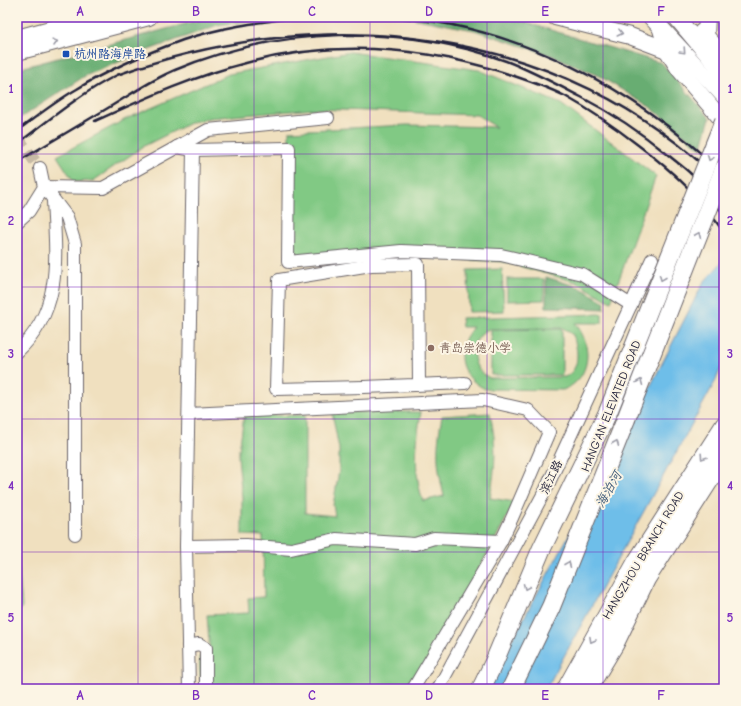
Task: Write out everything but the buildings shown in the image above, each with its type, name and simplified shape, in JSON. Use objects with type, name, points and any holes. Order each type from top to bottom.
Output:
[{"type":"highway","name":"HANG'AN ELEVATED ROAD","points":[[492,689],[535,597],[724,122]]},
{"type":"highway","name":"HANG'AN ELEVATED ROAD","points":[[511,689],[551,607],[724,169]]},
{"type":"highway","points":[[481,689],[495,660],[541,550],[608,412]]},
{"type":"highway","points":[[519,689],[531,664],[560,585]]},
{"type":"main road","points":[[17,38],[95,17]]},
{"type":"main road","points":[[17,52],[149,17]]},
{"type":"main road","points":[[555,17],[630,36],[667,50]]},
{"type":"main road","points":[[676,17],[719,69]]},
{"type":"main road","points":[[689,17],[706,37],[719,69],[724,96]]},
{"type":"main road","points":[[706,37],[707,19]]},
{"type":"main road","points":[[655,22],[667,50],[697,92],[724,122]]},
{"type":"main road","points":[[655,22],[719,69]]},
{"type":"main road","name":"HANGZHOU BRANCH ROAD","points":[[565,689],[636,561],[724,424]]},
{"type":"main road","name":"HANGZHOU BRANCH ROAD","points":[[579,689],[648,566],[724,449]]},
{"type":"street","points":[[44,187],[103,188],[208,130],[328,118]]},
{"type":"street","points":[[177,147],[193,150],[289,148],[288,262],[401,251],[501,255],[582,274],[630,305]]},
{"type":"street","points":[[189,689],[186,546],[193,150]]},
{"type":"street","points":[[40,168],[44,187],[53,201],[67,217],[76,244],[75,534]]},
{"type":"street","points":[[17,222],[29,211],[44,187]]},
{"type":"street","points":[[17,352],[29,341],[47,309],[53,289],[56,265],[53,201]]},
{"type":"street","name":"滨江路","points":[[438,689],[546,488],[652,258]]},
{"type":"street","points":[[419,385],[418,264],[371,265],[279,280],[276,389],[336,388],[419,385],[466,383]]},
{"type":"street","points":[[336,388],[337,407]]},
{"type":"street","points":[[189,414],[483,400],[528,410],[549,432],[512,518],[500,541],[413,689]]},
{"type":"street","points":[[592,689],[617,646],[649,580],[724,464]]},
{"type":"street","points":[[186,546],[246,544],[291,549],[336,539],[415,544],[434,538],[500,541]]},
{"type":"street","points":[[188,646],[199,644],[206,648],[206,689]]},
{"type":"green space","points":[[211,17],[282,17],[218,25],[143,52],[85,76],[17,120],[17,69]]},
{"type":"green space","points":[[406,17],[507,17],[662,63],[710,118],[701,149],[650,107],[601,77],[556,57],[474,30]]},
{"type":"green space","points":[[350,52],[479,70],[561,104],[656,176],[611,302],[576,282],[504,262],[404,256],[288,262],[289,131],[407,125],[496,127],[477,115],[314,109],[209,118],[192,122],[144,146],[93,181],[74,182],[57,156],[126,119],[229,74]]},
{"type":"green space","points":[[502,269],[504,311],[469,312],[468,270]]},
{"type":"green space","points":[[546,277],[579,287],[605,302],[604,309],[546,307]]},
{"type":"green space","points":[[507,279],[544,279],[544,300],[507,301]]},
{"type":"green space","points":[[602,314],[602,323],[575,323],[581,331],[585,341],[587,360],[580,378],[573,385],[563,390],[485,389],[469,376],[461,361],[463,345],[473,327],[462,327],[461,318]],"holes":[[[563,328],[573,335],[577,359],[574,369],[565,377],[490,378],[481,372],[476,364],[474,344],[483,332],[489,329]]]},
{"type":"green space","points":[[562,329],[562,375],[491,375],[491,330]]},
{"type":"green space","points":[[332,412],[421,412],[416,457],[418,479],[423,501],[444,496],[438,464],[438,447],[442,416],[490,413],[494,435],[495,455],[494,475],[490,498],[515,502],[457,610],[410,689],[201,689],[199,657],[210,656],[207,615],[249,613],[248,598],[264,597],[263,536],[242,535],[242,498],[238,457],[244,416],[305,415],[305,513],[335,516],[333,505],[339,471],[339,449]]},
{"type":"green space","points":[[17,549],[22,607],[17,613]]},
{"type":"water","name":"海泊河","points":[[724,260],[724,361],[715,382],[546,689],[485,689],[650,387],[703,283]]},
{"type":"tunnel","points":[[17,137],[40,168]]},
{"type":"railway","points":[[17,131],[54,104],[89,82],[115,68],[156,50],[197,35],[226,28],[299,17]]},
{"type":"railway","points":[[391,17],[437,22],[483,33],[528,47],[571,66],[613,89],[653,115],[690,144],[724,175]]},
{"type":"railway","points":[[17,144],[78,98],[117,75],[196,52],[277,38],[358,34],[438,42],[516,60],[590,89],[660,131],[724,185]]},
{"type":"railway","points":[[17,162],[143,86],[175,70],[214,56],[255,45],[297,38],[339,35],[382,36],[424,40],[466,49],[506,61],[535,73],[593,103],[636,130],[682,166],[700,184],[724,214]]},
{"type":"railway","points":[[95,121],[132,104],[207,74],[246,63],[279,56],[311,51],[343,49],[375,49],[439,56],[470,63],[526,80],[557,92],[584,107],[670,170],[702,203],[724,232]]},
{"type":"place","name":"杭州路海岸路","points":[[66,54]]},
{"type":"place","name":"青岛崇德小学","points":[[431,348]]}]
